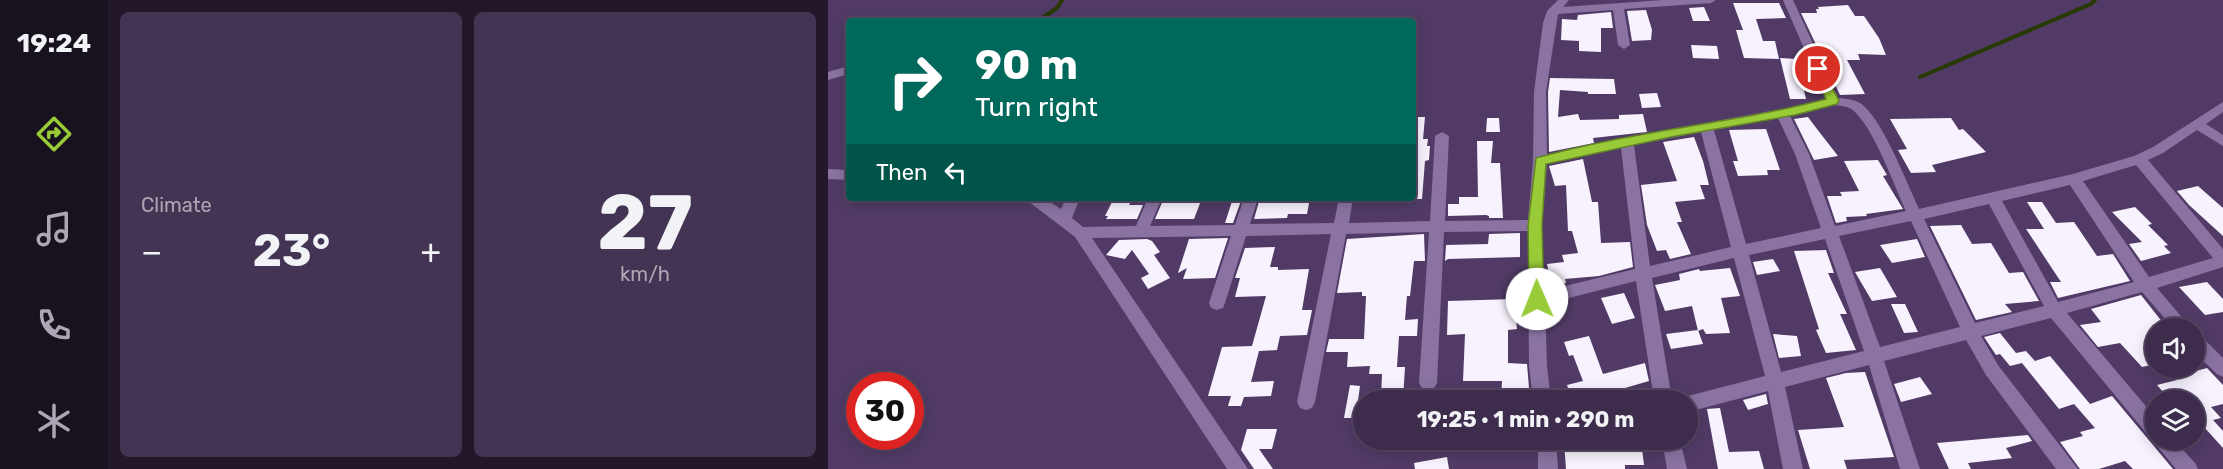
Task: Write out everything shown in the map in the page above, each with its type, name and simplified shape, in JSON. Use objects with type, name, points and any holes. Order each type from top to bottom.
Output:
[{"type":"street","points":[[1541,390],[1538,366],[1535,225],[1540,161],[1540,92],[1544,47],[1553,11],[1564,0]]},
{"type":"street","points":[[1553,11],[1711,0]]},
{"type":"street","points":[[1788,0],[1833,101]]},
{"type":"street","points":[[1618,8],[1624,45]]},
{"type":"street","points":[[828,76],[846,71]]},
{"type":"street","points":[[1540,161],[1627,142],[1782,114],[1833,101],[1853,104],[1868,120],[1970,332],[1992,370],[2068,469]]},
{"type":"street","points":[[1537,299],[1738,250],[1994,198],[2074,179],[2139,159],[2158,150],[2223,106]]},
{"type":"street","points":[[1782,114],[1802,154],[1828,232],[1874,355],[1910,469]]},
{"type":"street","points":[[2197,124],[2223,141]]},
{"type":"street","points":[[1707,129],[1775,381],[1793,469]]},
{"type":"street","points":[[1428,383],[1442,136]]},
{"type":"street","points":[[1627,142],[1643,273],[1662,390]]},
{"type":"street","points":[[1698,401],[1970,332],[2223,261],[2139,159]]},
{"type":"street","points":[[2074,179],[2101,225],[2143,284],[2174,318]]},
{"type":"street","points":[[1994,198],[2054,309],[2145,419]]},
{"type":"street","points":[[1036,201],[1064,219],[1080,233],[1238,469]]},
{"type":"street","points":[[1064,219],[1072,201]]},
{"type":"street","points":[[1141,231],[1154,201]]},
{"type":"street","points":[[1217,303],[1250,201]]},
{"type":"street","points":[[1306,402],[1345,201]]},
{"type":"street","points":[[1080,233],[1240,232],[1535,225]]},
{"type":"street","points":[[2205,351],[2223,369]]},
{"type":"street","points":[[1548,469],[1549,450]]},
{"type":"street","points":[[1673,450],[1677,469]]},
{"type":"street","points":[[2171,450],[2188,469]]},
{"type":"building","points":[[1733,3],[1779,3],[1786,18],[1756,19],[1763,41],[1775,41],[1779,59],[1744,58],[1736,30],[1743,30]]},
{"type":"building","points":[[1848,5],[1855,16],[1864,16],[1879,38],[1886,55],[1858,54],[1860,60],[1847,60],[1865,94],[1840,95],[1801,13],[1817,13],[1818,7]]},
{"type":"building","points":[[1704,7],[1710,21],[1693,21],[1689,8]]},
{"type":"building","points":[[1646,10],[1652,30],[1651,40],[1632,41],[1627,11]]},
{"type":"building","points":[[1611,12],[1613,28],[1601,28],[1601,52],[1579,51],[1579,41],[1561,40],[1562,19],[1577,20],[1578,15]]},
{"type":"building","points":[[1691,45],[1717,46],[1719,59],[1693,58]]},
{"type":"building","points":[[1780,58],[1797,59],[1806,99],[1790,99]]},
{"type":"building","points":[[1550,78],[1614,79],[1616,94],[1588,94],[1588,92],[1560,90],[1558,117],[1578,114],[1580,120],[1619,119],[1619,115],[1643,114],[1647,132],[1593,138],[1594,143],[1549,152],[1548,92]]},
{"type":"building","points":[[1657,93],[1661,107],[1642,108],[1639,94]]},
{"type":"building","points":[[1416,117],[1425,117],[1423,139],[1428,139],[1427,146],[1430,146],[1429,160],[1425,161],[1422,199],[1416,199]]},
{"type":"building","points":[[1808,117],[1838,156],[1814,160],[1794,119]]},
{"type":"building","points":[[1487,118],[1499,118],[1500,132],[1486,132]]},
{"type":"building","points":[[1951,118],[1959,130],[1963,129],[1986,152],[1932,165],[1936,172],[1911,173],[1898,150],[1907,149],[1890,119]]},
{"type":"building","points":[[1766,129],[1780,170],[1767,170],[1768,175],[1738,176],[1733,161],[1738,161],[1729,130]]},
{"type":"building","points":[[1694,137],[1709,185],[1700,185],[1705,199],[1675,202],[1682,222],[1677,222],[1691,254],[1670,259],[1666,250],[1657,251],[1647,225],[1641,185],[1677,181],[1663,142]]},
{"type":"building","points":[[1477,141],[1493,141],[1491,163],[1500,163],[1503,218],[1489,218],[1486,215],[1448,216],[1448,204],[1459,204],[1459,197],[1478,197]]},
{"type":"building","points":[[1583,159],[1592,202],[1598,202],[1601,243],[1630,242],[1633,267],[1599,276],[1565,279],[1566,283],[1552,287],[1547,264],[1564,262],[1562,255],[1578,253],[1572,231],[1568,231],[1566,185],[1555,186],[1549,166]]},
{"type":"building","points":[[1878,160],[1887,175],[1883,176],[1903,209],[1866,214],[1867,216],[1846,217],[1847,221],[1836,223],[1827,196],[1842,196],[1840,192],[1859,191],[1844,161]]},
{"type":"building","points":[[2198,186],[2223,208],[2223,236],[2177,191]]},
{"type":"building","points":[[1112,201],[1131,201],[1129,205],[1143,205],[1137,219],[1106,219],[1108,216],[1105,216]]},
{"type":"building","points":[[1163,201],[1201,201],[1194,219],[1155,219]]},
{"type":"building","points":[[1232,201],[1241,201],[1233,223],[1225,223]]},
{"type":"building","points":[[1259,201],[1309,201],[1307,214],[1288,214],[1287,218],[1254,219]]},
{"type":"building","points":[[2027,202],[2042,202],[2056,223],[2074,222],[2097,256],[2113,254],[2130,281],[2058,298],[2050,282],[2061,282],[2026,229],[2044,229]]},
{"type":"building","points":[[2135,207],[2152,224],[2148,225],[2168,245],[2164,246],[2171,253],[2141,261],[2129,244],[2142,242],[2112,212]]},
{"type":"building","points":[[1961,225],[1972,244],[1991,243],[2009,273],[2023,272],[2039,301],[2005,304],[2012,312],[1976,320],[1930,226]]},
{"type":"building","points":[[1520,233],[1520,257],[1448,259],[1445,261],[1446,245],[1488,244],[1489,234]]},
{"type":"building","points":[[1424,234],[1425,261],[1414,261],[1405,320],[1418,319],[1417,336],[1399,336],[1397,367],[1405,367],[1404,390],[1381,390],[1382,374],[1369,374],[1370,366],[1347,367],[1348,352],[1326,352],[1329,339],[1364,339],[1366,296],[1362,296],[1362,292],[1337,293],[1347,239]]},
{"type":"building","points":[[1228,238],[1215,278],[1183,279],[1187,268],[1178,273],[1189,239]]},
{"type":"building","points":[[1147,239],[1152,241],[1160,252],[1154,255],[1170,278],[1148,289],[1141,278],[1149,274],[1132,250],[1125,259],[1106,255],[1119,240]]},
{"type":"building","points":[[1917,239],[1925,257],[1892,263],[1880,245]]},
{"type":"building","points":[[1275,247],[1270,267],[1278,267],[1278,270],[1309,269],[1302,310],[1312,310],[1307,335],[1280,336],[1277,350],[1259,351],[1251,382],[1274,381],[1271,396],[1244,397],[1241,406],[1228,406],[1231,396],[1208,396],[1222,347],[1252,346],[1266,296],[1235,297],[1240,278],[1235,278],[1245,248]]},
{"type":"building","points":[[1826,250],[1834,273],[1828,273],[1847,314],[1840,314],[1856,350],[1826,353],[1816,330],[1819,329],[1794,251]]},
{"type":"building","points":[[1773,259],[1780,271],[1757,275],[1753,262]]},
{"type":"building","points":[[1730,268],[1740,296],[1721,298],[1730,333],[1706,334],[1703,329],[1698,331],[1692,306],[1665,311],[1655,285],[1680,280],[1679,274],[1699,269],[1700,271]]},
{"type":"building","points":[[1880,268],[1897,297],[1872,301],[1855,272]]},
{"type":"building","points":[[2207,282],[2223,299],[2223,312],[2205,315],[2179,287]]},
{"type":"building","points":[[1624,293],[1635,318],[1612,324],[1601,298]]},
{"type":"building","points":[[2141,295],[2159,318],[2145,318],[2145,366],[2142,367],[2120,343],[2098,347],[2080,325],[2101,322],[2091,309]]},
{"type":"building","points":[[1514,299],[1517,329],[1508,330],[1508,363],[1527,364],[1529,390],[1502,390],[1502,381],[1463,381],[1465,334],[1447,335],[1448,301]]},
{"type":"building","points":[[1891,304],[1905,304],[1918,332],[1904,333]]},
{"type":"building","points":[[1698,330],[1703,344],[1671,349],[1666,334]]},
{"type":"building","points":[[2000,333],[2016,353],[2026,351],[2035,361],[2050,356],[2090,404],[2112,396],[2145,435],[2145,450],[2157,450],[2173,469],[2133,469],[2125,461],[2099,469],[2080,469],[2060,442],[2083,436],[2080,432],[2095,428],[2074,404],[2059,409],[2022,363],[2010,366],[2000,354],[1996,355],[1984,337]]},
{"type":"building","points":[[1773,334],[1797,336],[1801,356],[1779,358]]},
{"type":"building","points":[[1589,336],[1603,374],[1645,363],[1649,381],[1625,388],[1626,390],[1569,390],[1567,385],[1583,381],[1573,355],[1569,356],[1564,342]]},
{"type":"building","points":[[2205,369],[2223,385],[2223,404],[2211,407],[2221,418],[2213,420],[2223,431],[2223,448],[2205,428],[2205,390],[2161,390],[2157,385],[2177,380],[2175,378],[2205,378]]},
{"type":"building","points":[[1865,372],[1894,457],[1844,460],[1847,469],[1810,469],[1798,430],[1844,427],[1826,378],[1846,373]]},
{"type":"building","points":[[1920,377],[1932,394],[1901,402],[1894,384]]},
{"type":"building","points":[[1350,385],[1360,386],[1359,390],[1353,390],[1353,418],[1344,418]]},
{"type":"building","points":[[1766,394],[1768,404],[1748,410],[1743,400]]},
{"type":"building","points":[[1720,408],[1729,452],[1759,451],[1764,469],[1718,469],[1707,409]]},
{"type":"building","points":[[1247,429],[1277,429],[1272,449],[1259,449],[1273,469],[1254,469],[1241,450]]},
{"type":"building","points":[[2028,435],[2032,441],[2006,448],[2012,458],[1968,463],[1971,469],[1949,469],[1937,443]]},
{"type":"building","points":[[1565,450],[1642,450],[1644,465],[1625,465],[1625,469],[1566,469]]},
{"type":"building","points":[[1447,457],[1449,469],[1415,469],[1414,463]]},
{"type":"waterway","points":[[1042,18],[1057,8],[1062,0]]},
{"type":"waterway","points":[[1920,77],[2091,4],[2095,0]]},
{"type":"route","points":[[1537,299],[1535,225],[1540,161],[1671,133],[1707,129],[1807,109],[1833,101],[1818,69]]}]
